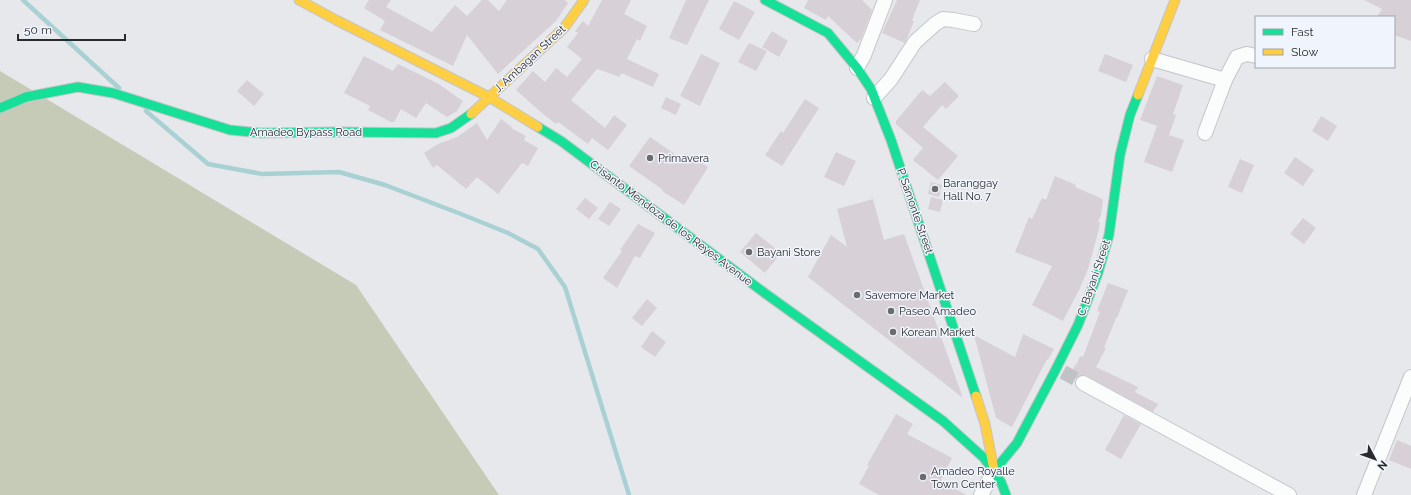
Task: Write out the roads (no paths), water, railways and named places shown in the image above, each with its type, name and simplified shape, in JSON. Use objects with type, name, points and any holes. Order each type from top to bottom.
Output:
[{"type":"street","name":"Crisanto Mendoza de los Reyes Avenue","points":[[299,0],[489,97],[561,141],[683,230],[766,294],[943,421],[984,458],[1001,482],[1006,495]]},
{"type":"street","name":"J. Ambagan Street","points":[[489,97],[564,28],[584,0]]},
{"type":"street","name":"P. Samonte Street","points":[[765,0],[828,33],[857,68],[871,89],[891,140],[922,231],[982,416],[994,471]]},
{"type":"street","points":[[857,68],[864,55],[884,0]]},
{"type":"street","name":"C. Bayani Street","points":[[994,471],[1017,443],[1060,371],[1098,273],[1109,235],[1120,155],[1130,115],[1175,0]]},
{"type":"street","points":[[874,98],[891,79],[915,42],[935,24],[943,19],[974,24]]},
{"type":"street","points":[[1205,133],[1225,80],[1237,57],[1248,54],[1255,56]]},
{"type":"street","points":[[1152,59],[1225,80]]},
{"type":"street","name":"Amadeo Bypass Road","points":[[0,108],[26,97],[78,88],[113,93],[230,130],[260,133],[436,133],[451,128],[465,119],[489,97]]},
{"type":"street","points":[[1364,495],[1411,377]]},
{"type":"street","points":[[1083,383],[1289,495]]},
{"type":"street","points":[[981,495],[994,471]]},
{"type":"waterway","points":[[23,0],[119,88]]},
{"type":"waterway","points":[[146,111],[208,164],[262,174],[339,172],[385,185],[461,214],[508,233],[538,249],[565,287],[629,495]]},
{"type":"tunnel","points":[[1063,372],[1083,383]]},
{"type":"place","name":"Primavera","points":[[650,158]]},
{"type":"place","name":"Baranggay Hall No. 7","points":[[935,189]]},
{"type":"place","name":"Bayani Store","points":[[749,252]]},
{"type":"place","name":"Savemore Market","points":[[857,295]]},
{"type":"place","name":"Paseo Amadeo","points":[[891,311]]},
{"type":"place","name":"Korean Market","points":[[893,332]]},
{"type":"place","name":"Amadeo Royalle Town Center","points":[[923,477]]}]
